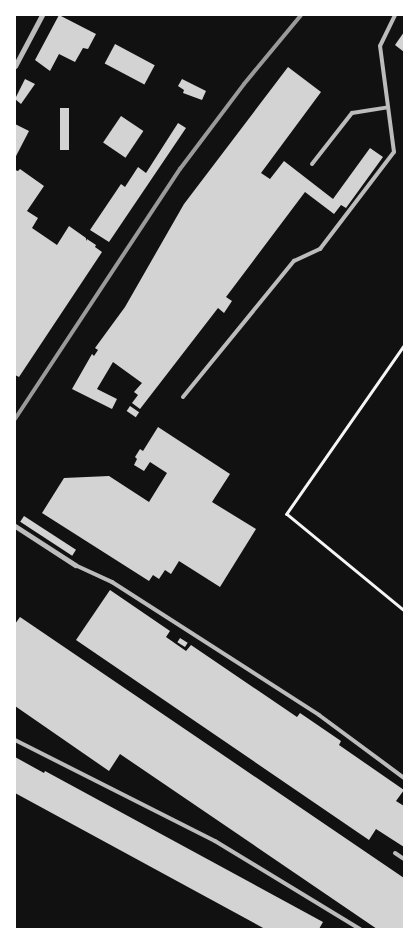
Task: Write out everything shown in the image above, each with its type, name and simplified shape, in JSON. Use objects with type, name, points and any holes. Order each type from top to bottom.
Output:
[{"type":"street","points":[[15,66],[42,15]]},
{"type":"street","points":[[15,526],[75,565]]},
{"type":"lane","points":[[183,397],[294,260],[320,249],[394,152],[380,46],[395,15]]},
{"type":"lane","points":[[312,164],[352,113],[388,107]]},
{"type":"lane","points":[[75,565],[112,582],[310,709],[404,778]]},
{"type":"lane","points":[[15,740],[215,841],[360,929]]},
{"type":"lane","points":[[395,853],[404,859]]},
{"type":"path","points":[[404,346],[287,514],[404,610]]},
{"type":"building","points":[[59,15],[96,34],[88,49],[83,48],[75,62],[59,54],[50,71],[35,60]]},
{"type":"building","points":[[404,32],[404,52],[395,45]]},
{"type":"building","points":[[115,44],[155,65],[144,85],[105,63]]},
{"type":"building","points":[[288,67],[321,92],[261,173],[270,179],[284,161],[333,199],[370,148],[383,157],[346,208],[341,205],[334,214],[305,192],[226,297],[232,301],[224,313],[218,308],[140,409],[132,403],[138,395],[134,392],[142,383],[113,362],[97,389],[117,399],[112,409],[72,389],[92,354],[94,356],[98,350],[95,348],[125,307],[184,204]]},
{"type":"building","points":[[25,79],[35,84],[21,104],[15,99]]},
{"type":"building","points":[[182,79],[206,91],[202,100],[183,93],[184,90],[178,86]]},
{"type":"building","points":[[60,108],[69,108],[69,150],[60,150]]},
{"type":"building","points":[[121,116],[143,131],[125,158],[103,143]]},
{"type":"building","points":[[178,123],[186,128],[109,242],[90,230],[121,184],[125,187],[138,167],[146,173]]},
{"type":"building","points":[[15,124],[29,131],[15,158]]},
{"type":"building","points":[[20,169],[44,186],[27,211],[38,218],[32,228],[57,245],[69,226],[86,238],[86,241],[87,239],[96,245],[95,247],[102,252],[19,377],[15,375],[15,170],[18,171]]},
{"type":"building","points":[[130,406],[139,412],[136,417],[127,411]]},
{"type":"building","points":[[158,427],[230,474],[212,502],[256,529],[220,587],[179,561],[171,574],[165,570],[159,579],[153,575],[149,581],[42,513],[64,478],[109,476],[149,502],[167,473],[150,462],[144,471],[134,465],[137,459],[135,457],[140,449],[143,451]]},
{"type":"building","points":[[24,516],[76,550],[72,556],[20,522]]},
{"type":"building","points":[[110,590],[170,631],[166,637],[186,651],[191,645],[297,717],[300,713],[341,741],[339,745],[404,790],[396,801],[404,806],[404,847],[376,829],[369,840],[76,640]]},
{"type":"building","points":[[20,617],[404,878],[404,929],[377,929],[120,754],[109,771],[15,706],[15,624]]},
{"type":"building","points":[[180,638],[188,643],[185,647],[177,642]]},
{"type":"building","points":[[15,757],[44,773],[45,771],[323,922],[319,929],[265,929],[15,793]]},
{"type":"railway","points":[[15,419],[180,169],[244,84],[301,15]]}]
